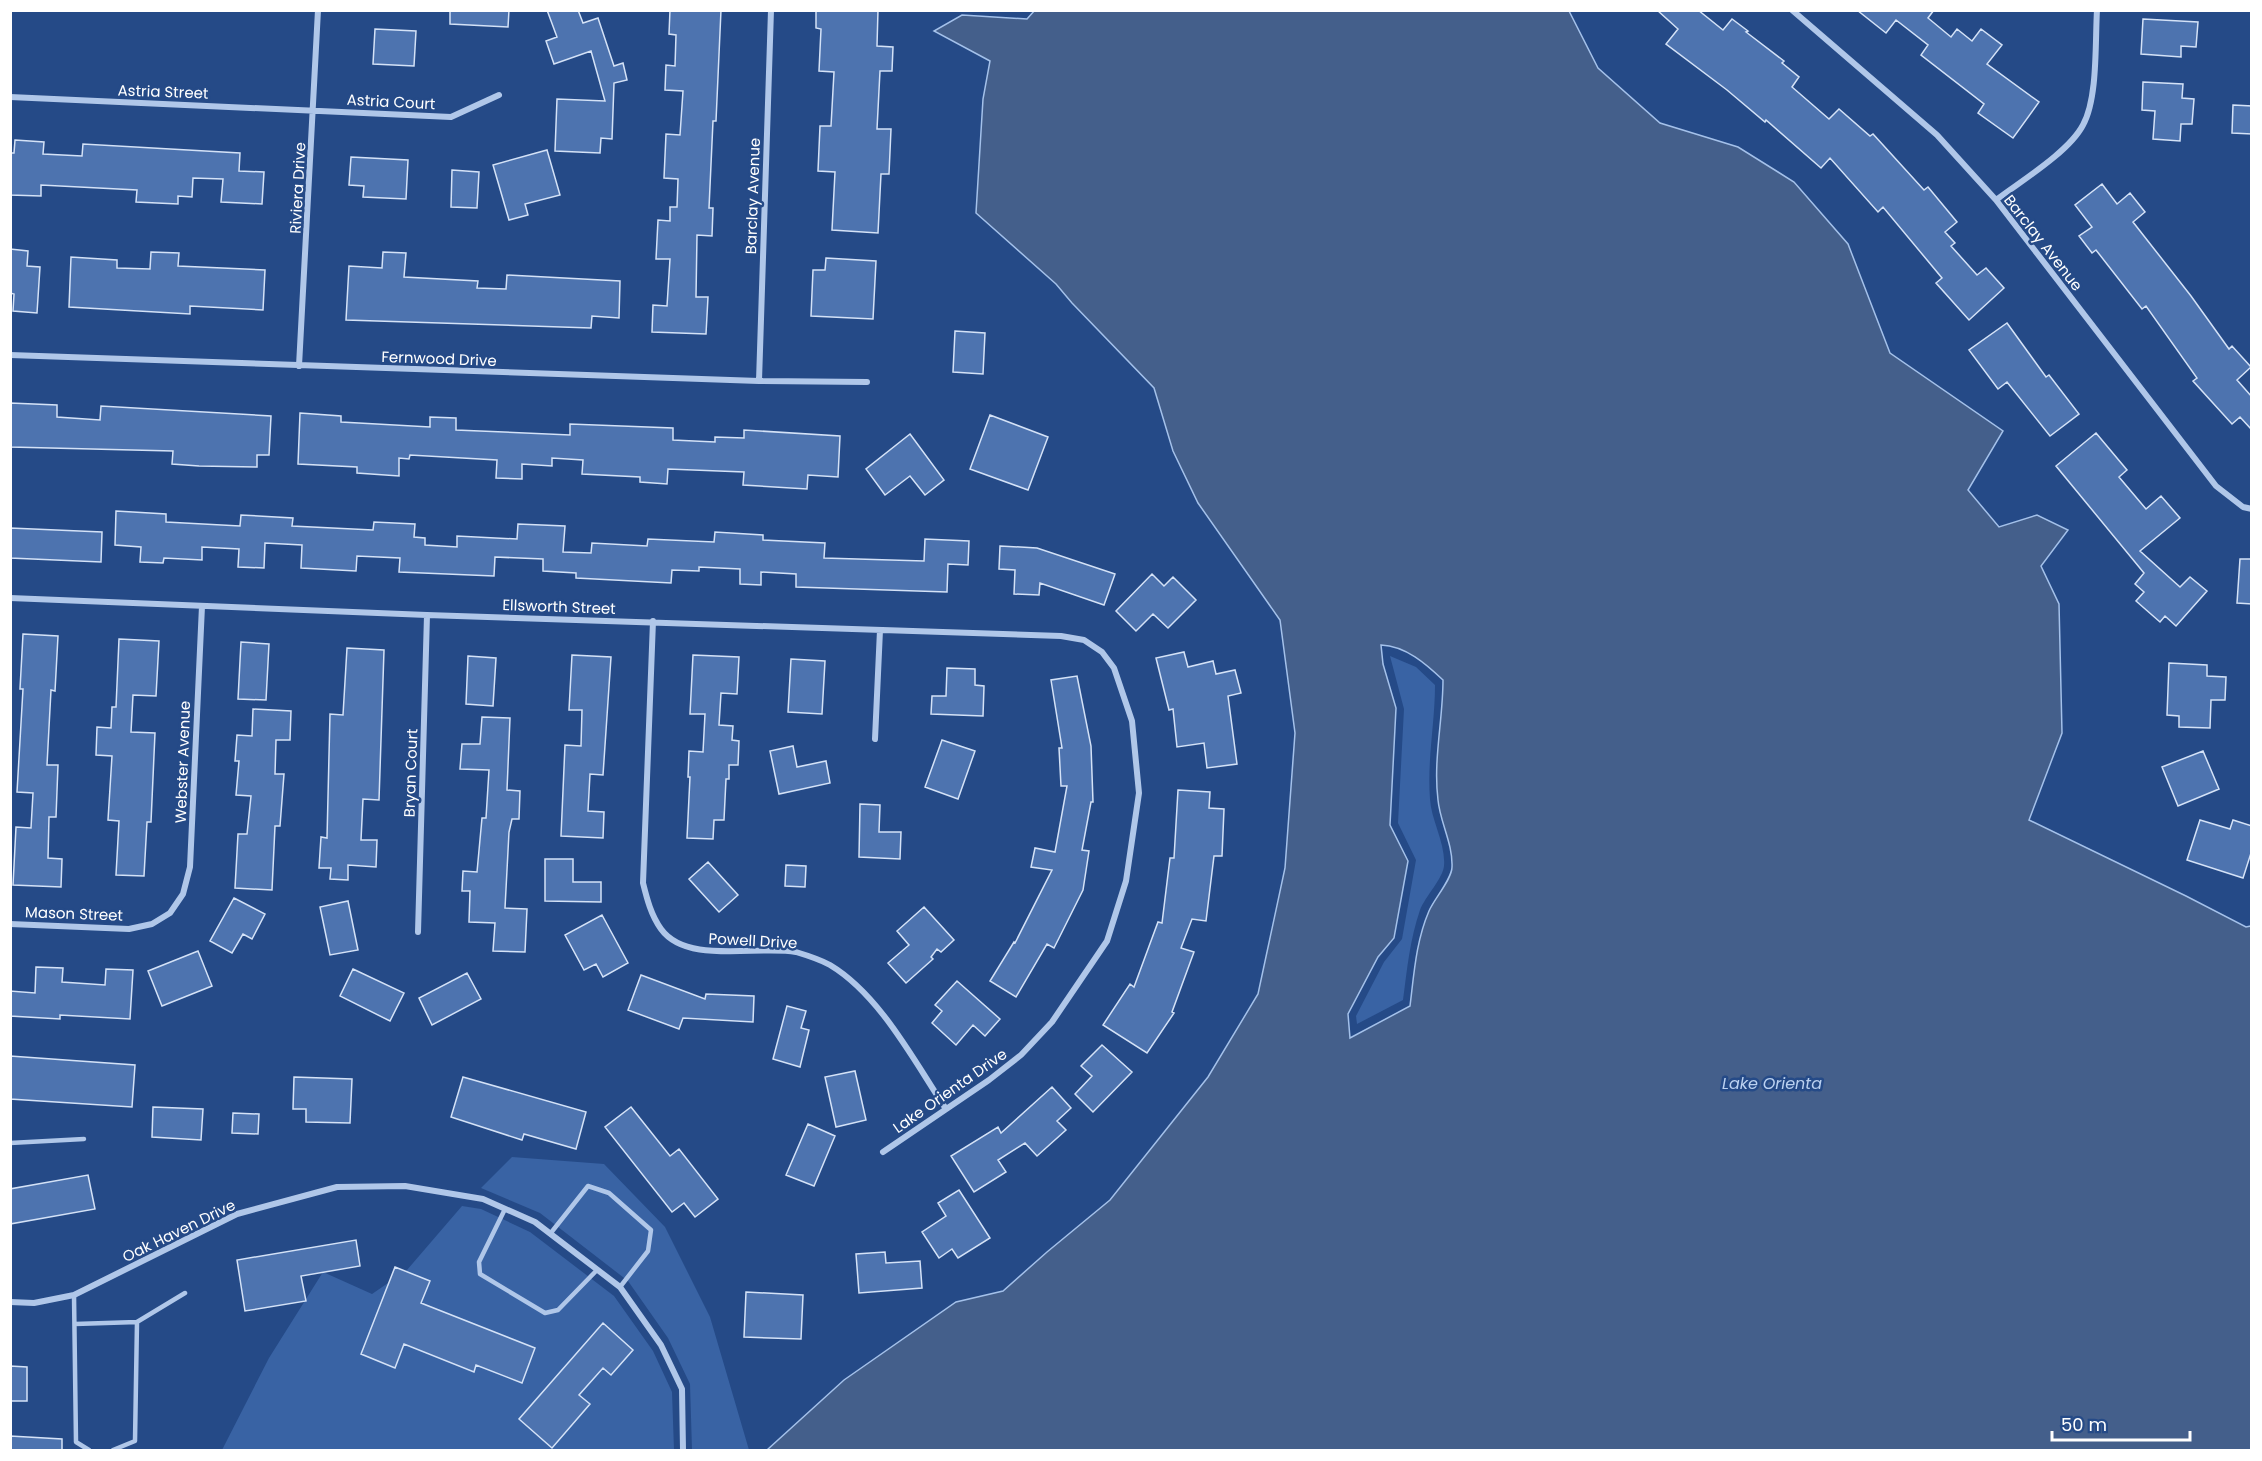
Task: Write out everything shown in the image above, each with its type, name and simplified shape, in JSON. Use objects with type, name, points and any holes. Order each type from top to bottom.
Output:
[{"type":"street","name":"Riviera Drive","points":[[299,366],[318,10]]},
{"type":"street","name":"Barclay Avenue","points":[[759,381],[771,10]]},
{"type":"street","name":"Barclay Avenue","points":[[1792,10],[1937,135],[1995,200],[2216,486],[2243,507],[2252,509]]},
{"type":"street","points":[[1995,200],[2066,147],[2084,125],[2092,96],[2097,10]]},
{"type":"street","name":"Astria Court","points":[[314,110],[451,117],[499,95]]},
{"type":"street","name":"Astria Street","points":[[10,97],[314,110]]},
{"type":"street","name":"Fernwood Drive","points":[[10,356],[759,381],[867,382]]},
{"type":"street","name":"Ellsworth Street","points":[[10,598],[427,615],[1061,636],[1084,640],[1102,652]]},
{"type":"street","name":"Webster Avenue","points":[[170,913],[183,894],[190,867],[202,606]]},
{"type":"street","name":"Bryan Court","points":[[418,932],[427,615]]},
{"type":"street","name":"Powell Drive","points":[[653,621],[643,883],[649,907],[661,930],[676,943],[700,950],[795,952],[828,964],[859,986],[895,1033],[946,1109]]},
{"type":"street","points":[[875,739],[880,630]]},
{"type":"street","name":"Lake Orienta Drive","points":[[883,1152],[1021,1055],[1052,1022],[1107,941],[1126,881],[1139,793],[1132,720],[1114,668],[1102,652]]},
{"type":"street","name":"Mason Street","points":[[10,924],[129,929],[152,924],[170,913]]},
{"type":"street","name":"Oak Haven Drive","points":[[10,1302],[34,1303],[74,1295],[237,1214],[337,1187],[405,1186],[483,1199],[535,1222],[620,1287],[661,1345],[682,1389],[683,1450]]},
{"type":"lane","points":[[10,1143],[84,1139]]},
{"type":"lane","points":[[550,1234],[588,1186],[609,1193],[651,1230],[648,1251],[620,1287]]},
{"type":"lane","points":[[505,1209],[479,1262],[480,1274],[545,1313],[558,1310],[597,1270]]},
{"type":"lane","points":[[75,1324],[137,1323],[185,1293]]},
{"type":"lane","points":[[74,1295],[76,1442],[89,1450]]},
{"type":"lane","points":[[113,1450],[135,1441],[137,1323]]},
{"type":"shaded area","points":[[1390,656],[1416,667],[1435,685],[1430,799],[1443,849],[1444,866],[1441,876],[1420,910],[1409,954],[1403,1000],[1357,1024],[1356,1016],[1384,962],[1402,939],[1416,860],[1398,823],[1404,709]]},
{"type":"shaded area","points":[[512,1157],[604,1164],[665,1227],[710,1317],[749,1450],[692,1450],[690,1384],[668,1338],[628,1281],[540,1213],[481,1188]]},
{"type":"shaded area","points":[[462,1206],[481,1209],[530,1232],[614,1296],[653,1351],[672,1392],[674,1450],[222,1450],[269,1358],[323,1272],[372,1294],[407,1270]]},
{"type":"water","name":"Lake Orienta","points":[[1035,10],[1569,11],[1598,68],[1660,123],[1738,147],[1794,182],[1848,244],[1890,353],[2003,431],[1968,490],[1999,527],[2037,515],[2068,530],[2041,566],[2059,604],[2062,733],[2029,820],[2246,927],[2251,926],[2251,1450],[767,1450],[844,1380],[956,1302],[1003,1291],[1110,1200],[1208,1077],[1258,994],[1285,868],[1295,733],[1280,620],[1198,503],[1173,451],[1154,388],[1056,284],[976,213],[983,99],[990,61],[934,31],[962,15],[1027,19]],"holes":[[[1381,645],[1390,646],[1415,657],[1443,680],[1437,785],[1439,808],[1451,850],[1452,867],[1449,877],[1431,906],[1421,934],[1410,1006],[1350,1038],[1348,1014],[1378,957],[1394,938],[1408,861],[1390,825],[1396,708],[1383,664]]]},
{"type":"building","points":[[450,10],[509,10],[508,27],[450,24]]},
{"type":"building","points":[[547,10],[578,10],[583,23],[598,18],[614,66],[623,63],[627,80],[614,83],[612,139],[601,138],[600,153],[555,151],[557,99],[605,101],[591,51],[554,64],[546,41],[557,37]]},
{"type":"building","points":[[670,10],[721,10],[709,208],[713,208],[712,236],[697,235],[696,297],[708,297],[706,334],[652,332],[653,305],[667,306],[670,259],[656,259],[658,220],[670,221],[670,207],[677,207],[678,179],[664,178],[666,134],[680,135],[683,91],[665,90],[666,65],[675,66],[676,35],[669,34]]},
{"type":"building","points":[[816,10],[878,10],[877,46],[893,47],[892,71],[880,71],[877,129],[891,129],[889,174],[881,174],[878,233],[832,230],[835,172],[818,171],[820,126],[831,126],[834,72],[819,71],[821,29],[816,28]]},
{"type":"building","points":[[1657,10],[1698,10],[1723,30],[1732,19],[1748,31],[1746,32],[1784,61],[1782,63],[1799,77],[1792,87],[1829,119],[1839,109],[1870,136],[1873,134],[1924,190],[1928,187],[1957,222],[1945,232],[1955,243],[1951,246],[1977,275],[1986,268],[2004,288],[1969,320],[1936,283],[1942,278],[1883,207],[1878,212],[1830,158],[1821,168],[1766,120],[1765,122],[1666,44],[1678,29]]},
{"type":"building","points":[[1857,10],[1934,10],[1928,18],[1951,37],[1957,29],[1972,41],[1981,29],[2002,45],[1987,64],[2039,102],[2013,138],[1978,113],[1984,104],[1921,55],[1928,45],[1896,20],[1886,33]]},
{"type":"building","points":[[2143,19],[2198,22],[2196,47],[2181,46],[2181,57],[2141,54]]},
{"type":"building","points":[[375,29],[416,31],[414,66],[373,64]]},
{"type":"building","points":[[2143,82],[2183,84],[2182,98],[2194,99],[2192,124],[2181,124],[2180,141],[2153,139],[2155,111],[2142,110]]},
{"type":"building","points":[[2233,105],[2252,106],[2252,134],[2232,133]]},
{"type":"building","points":[[15,140],[44,142],[43,154],[82,156],[83,144],[240,153],[239,171],[264,172],[262,204],[221,202],[223,179],[193,178],[192,197],[178,196],[178,204],[136,202],[137,190],[41,185],[41,196],[10,195],[10,153],[14,153]]},
{"type":"building","points":[[547,150],[560,195],[525,204],[528,215],[509,220],[493,165]]},
{"type":"building","points":[[351,157],[408,160],[406,199],[363,197],[364,186],[349,185]]},
{"type":"building","points":[[452,170],[479,172],[477,208],[451,207]]},
{"type":"building","points":[[2102,184],[2117,204],[2130,193],[2145,212],[2133,222],[2229,349],[2232,346],[2251,367],[2237,380],[2252,397],[2252,430],[2240,417],[2232,424],[2193,381],[2197,378],[2146,306],[2142,309],[2096,250],[2092,253],[2079,236],[2092,227],[2075,205]]},
{"type":"building","points":[[10,249],[28,251],[27,266],[40,267],[37,313],[13,311],[14,294],[10,293]]},
{"type":"building","points":[[151,252],[179,253],[178,266],[265,270],[263,310],[190,306],[190,314],[69,307],[71,257],[117,260],[117,268],[150,269]]},
{"type":"building","points":[[383,252],[406,253],[404,277],[478,281],[477,288],[506,289],[507,275],[620,281],[619,318],[592,316],[591,328],[346,320],[349,266],[382,268]]},
{"type":"building","points":[[826,258],[876,261],[873,319],[811,316],[813,270],[825,270]]},
{"type":"building","points":[[2007,323],[2046,377],[2049,375],[2079,414],[2050,436],[2007,382],[1998,389],[1969,350]]},
{"type":"building","points":[[955,331],[985,333],[983,374],[953,372]]},
{"type":"building","points":[[10,403],[57,405],[57,417],[100,420],[101,406],[271,416],[269,455],[257,455],[257,467],[199,466],[172,464],[173,451],[10,447]]},
{"type":"building","points":[[300,413],[341,416],[341,422],[430,427],[430,417],[456,418],[456,430],[570,435],[570,424],[673,428],[673,440],[715,442],[715,437],[744,438],[744,430],[840,436],[838,477],[808,475],[807,489],[743,485],[744,472],[668,469],[667,484],[640,482],[640,477],[582,474],[583,460],[552,458],[552,466],[522,464],[522,479],[496,478],[497,460],[410,455],[409,459],[399,458],[399,476],[357,473],[357,467],[298,464]]},
{"type":"building","points":[[990,415],[1048,437],[1028,490],[970,469]]},
{"type":"building","points":[[2096,433],[2127,470],[2119,477],[2146,509],[2161,496],[2180,518],[2140,551],[2180,587],[2190,577],[2207,591],[2176,626],[2165,616],[2160,622],[2136,601],[2144,592],[2135,584],[2144,573],[2056,466]]},
{"type":"building","points":[[910,434],[944,480],[925,495],[910,476],[885,495],[866,469]]},
{"type":"building","points":[[116,511],[166,514],[166,522],[240,526],[241,515],[293,518],[292,526],[373,530],[374,522],[415,524],[414,537],[425,538],[425,545],[457,547],[457,536],[517,539],[518,524],[565,526],[563,552],[591,553],[592,543],[647,546],[648,539],[714,542],[715,532],[763,535],[763,540],[825,543],[824,558],[924,561],[925,539],[969,541],[968,565],[948,564],[947,592],[796,587],[796,574],[761,572],[761,585],[740,584],[740,569],[699,567],[699,571],[672,570],[671,583],[576,578],[576,573],[543,571],[543,559],[495,557],[494,576],[399,572],[400,558],[357,556],[356,571],[301,568],[302,545],[265,543],[264,568],[238,567],[239,549],[202,547],[202,560],[164,558],[163,563],[140,562],[141,547],[115,545]]},
{"type":"building","points":[[10,528],[102,532],[101,562],[10,558]]},
{"type":"building","points":[[1000,546],[1037,548],[1115,574],[1104,605],[1040,583],[1039,595],[1014,594],[1015,570],[999,569]]},
{"type":"building","points":[[2240,559],[2252,559],[2252,604],[2237,603]]},
{"type":"building","points":[[1152,574],[1164,586],[1173,577],[1196,600],[1168,628],[1153,614],[1136,631],[1116,611]]},
{"type":"building","points":[[23,634],[58,636],[55,691],[51,690],[47,765],[58,765],[56,817],[49,817],[48,858],[62,859],[61,887],[13,885],[16,827],[31,828],[33,793],[17,792],[23,689],[20,689]]},
{"type":"building","points":[[119,639],[159,641],[156,696],[133,695],[131,732],[155,733],[151,822],[147,822],[144,876],[116,875],[119,821],[108,820],[112,756],[96,755],[97,727],[111,728],[112,707],[116,707]]},
{"type":"building","points":[[241,642],[269,644],[266,700],[238,699]]},
{"type":"building","points":[[347,648],[384,650],[379,800],[363,799],[361,840],[377,840],[376,867],[348,865],[348,880],[330,879],[331,868],[319,868],[321,837],[327,838],[330,714],[343,715]]},
{"type":"building","points":[[1184,652],[1188,667],[1213,661],[1216,674],[1235,670],[1241,693],[1228,696],[1237,764],[1207,768],[1204,743],[1177,747],[1173,709],[1169,710],[1156,658]]},
{"type":"building","points":[[572,655],[611,657],[603,775],[590,774],[588,811],[604,812],[603,838],[561,836],[565,745],[581,746],[582,710],[569,710]]},
{"type":"building","points":[[693,655],[739,657],[737,694],[721,693],[719,725],[733,726],[732,740],[739,741],[738,765],[729,765],[724,820],[714,820],[713,839],[687,838],[689,751],[703,752],[705,714],[690,714]]},
{"type":"building","points":[[468,656],[496,658],[493,706],[466,704]]},
{"type":"building","points":[[791,659],[825,661],[822,714],[788,712]]},
{"type":"building","points":[[2169,663],[2207,665],[2207,676],[2226,677],[2225,700],[2211,700],[2210,728],[2179,727],[2179,716],[2167,715]]},
{"type":"building","points":[[947,668],[975,669],[975,685],[984,686],[983,716],[931,714],[932,696],[946,696]]},
{"type":"building","points":[[1077,676],[1091,746],[1093,802],[1091,802],[1082,850],[1089,851],[1083,890],[1054,948],[1047,944],[1016,997],[990,981],[1015,943],[1052,870],[1031,867],[1035,848],[1055,852],[1067,786],[1061,786],[1059,748],[1062,748],[1051,680]]},
{"type":"building","points":[[253,709],[291,711],[290,740],[276,740],[275,774],[284,774],[280,826],[275,826],[272,890],[235,888],[238,834],[247,834],[251,796],[236,795],[239,761],[235,761],[237,735],[252,736]]},
{"type":"building","points":[[482,717],[510,718],[507,790],[520,791],[519,819],[512,819],[509,832],[505,908],[527,909],[525,952],[493,951],[495,923],[469,922],[470,891],[462,891],[463,871],[477,872],[482,818],[486,818],[489,770],[460,769],[462,744],[480,744]]},
{"type":"building","points":[[942,740],[975,751],[958,799],[925,787]]},
{"type":"building","points":[[793,746],[797,767],[826,761],[830,783],[779,794],[770,751]]},
{"type":"building","points":[[2203,751],[2219,789],[2178,806],[2162,767]]},
{"type":"building","points":[[1178,790],[1210,792],[1209,808],[1224,809],[1222,856],[1214,856],[1206,921],[1192,919],[1181,948],[1194,952],[1172,1012],[1174,1013],[1147,1053],[1103,1025],[1130,984],[1134,987],[1158,922],[1162,923],[1170,858],[1174,858]]},
{"type":"building","points":[[860,804],[880,805],[879,832],[901,832],[900,859],[859,857]]},
{"type":"building","points":[[2200,820],[2230,829],[2233,820],[2252,826],[2252,850],[2243,878],[2187,860]]},
{"type":"building","points":[[545,859],[573,859],[573,882],[601,882],[601,902],[545,901]]},
{"type":"building","points":[[708,862],[738,895],[719,912],[689,879]]},
{"type":"building","points":[[786,865],[806,866],[805,887],[785,886]]},
{"type":"building","points":[[234,898],[265,914],[252,939],[243,934],[232,953],[210,941]]},
{"type":"building","points":[[348,901],[358,950],[330,955],[320,907]]},
{"type":"building","points":[[924,907],[954,940],[941,952],[937,949],[931,957],[933,959],[906,983],[888,963],[909,945],[897,931]]},
{"type":"building","points":[[602,915],[628,963],[603,977],[596,964],[584,970],[565,935]]},
{"type":"building","points":[[198,951],[212,986],[162,1006],[148,971]]},
{"type":"building","points":[[36,967],[63,968],[62,982],[105,985],[106,969],[133,970],[130,1019],[60,1015],[60,1019],[10,1016],[10,991],[35,993]]},
{"type":"building","points":[[353,969],[404,993],[390,1021],[340,996]]},
{"type":"building","points":[[467,973],[481,999],[432,1025],[419,998]]},
{"type":"building","points":[[641,975],[705,999],[706,994],[754,996],[753,1022],[683,1018],[679,1029],[628,1010]]},
{"type":"building","points":[[957,981],[1000,1019],[985,1036],[973,1025],[956,1045],[932,1023],[942,1011],[935,1005]]},
{"type":"building","points":[[787,1006],[806,1011],[801,1028],[809,1030],[800,1067],[773,1059]]},
{"type":"building","points":[[1102,1045],[1132,1072],[1093,1112],[1075,1094],[1092,1076],[1081,1066]]},
{"type":"building","points":[[10,1056],[135,1065],[132,1107],[10,1099]]},
{"type":"building","points":[[855,1071],[866,1120],[836,1127],[825,1077]]},
{"type":"building","points":[[294,1077],[352,1079],[350,1123],[306,1122],[306,1109],[293,1109]]},
{"type":"building","points":[[463,1077],[586,1112],[576,1149],[524,1134],[522,1140],[451,1117]]},
{"type":"building","points":[[1052,1087],[1071,1108],[1057,1121],[1066,1130],[1037,1156],[1025,1143],[998,1160],[1006,1172],[974,1192],[951,1156],[998,1127],[1001,1133]]},
{"type":"building","points":[[153,1107],[203,1109],[201,1140],[152,1137]]},
{"type":"building","points":[[631,1107],[670,1156],[679,1149],[718,1199],[695,1217],[684,1203],[672,1212],[605,1127]]},
{"type":"building","points":[[233,1113],[259,1114],[258,1134],[232,1133]]},
{"type":"building","points":[[808,1124],[835,1136],[814,1186],[786,1175]]},
{"type":"building","points":[[88,1175],[95,1209],[10,1224],[10,1189]]},
{"type":"building","points":[[959,1190],[990,1238],[958,1258],[952,1249],[939,1258],[922,1232],[946,1216],[938,1203]]},
{"type":"building","points":[[356,1240],[360,1266],[301,1276],[306,1301],[245,1311],[237,1260]]},
{"type":"building","points":[[885,1252],[886,1263],[920,1261],[922,1288],[859,1293],[856,1254]]},
{"type":"building","points":[[395,1267],[430,1281],[421,1303],[535,1348],[522,1383],[476,1365],[474,1372],[404,1344],[395,1368],[361,1354]]},
{"type":"building","points":[[746,1292],[803,1295],[801,1339],[744,1337]]},
{"type":"building","points":[[603,1323],[633,1350],[611,1375],[603,1368],[579,1395],[590,1404],[552,1448],[519,1419]]},
{"type":"building","points":[[10,1366],[27,1367],[27,1401],[10,1401]]},
{"type":"building","points":[[10,1436],[62,1439],[62,1450],[10,1450]]}]
